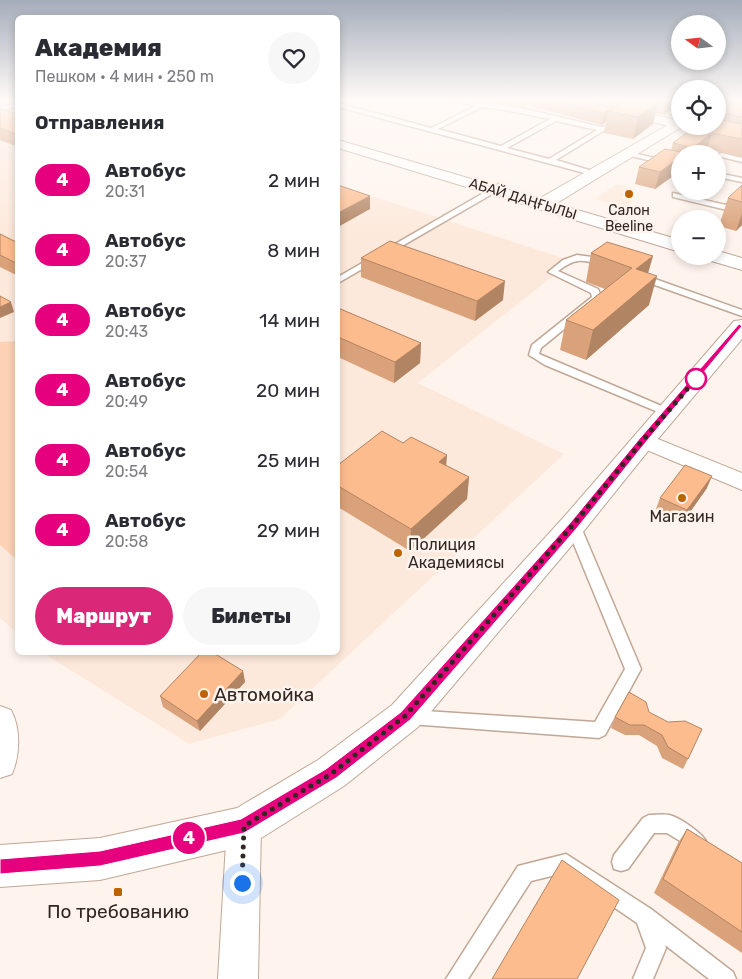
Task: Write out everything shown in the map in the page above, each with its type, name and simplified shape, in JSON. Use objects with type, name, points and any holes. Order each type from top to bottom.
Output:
[{"type":"street","name":"АБАЙ ДАҢҒЫЛЫ","points":[[348,147],[498,188]]},
{"type":"street","name":"АБАЙ ДАҢҒЫЛЫ","points":[[366,147],[671,243]]},
{"type":"street","points":[[545,202],[642,147]]},
{"type":"street","name":"АБАЙ ДАҢҒЫЛЫ","points":[[545,202],[671,236]]},
{"type":"street","points":[[726,252],[742,257]]},
{"type":"street","points":[[726,259],[742,264]]},
{"type":"street","points":[[0,866],[100,859],[244,826],[331,774],[405,716],[573,525],[643,440],[742,326]]},
{"type":"street","points":[[643,440],[742,482]]},
{"type":"street","points":[[0,720],[2,724],[0,763]]},
{"type":"street","points":[[238,979],[244,826]]},
{"type":"lane","points":[[497,147],[595,173]]},
{"type":"lane","points":[[550,161],[573,147]]},
{"type":"lane","points":[[629,154],[671,164]]},
{"type":"lane","points":[[726,156],[742,160]]},
{"type":"lane","points":[[726,177],[742,180]]},
{"type":"lane","points":[[340,279],[498,188]]},
{"type":"lane","points":[[696,200],[727,208],[742,195]]},
{"type":"lane","points":[[614,267],[583,257],[568,260],[552,272],[595,291],[597,298],[536,348],[534,355],[667,412]]},
{"type":"lane","points":[[632,274],[742,313]]},
{"type":"lane","points":[[405,716],[599,730],[633,669],[573,525]]},
{"type":"lane","points":[[621,862],[649,824],[670,824],[710,851]]},
{"type":"lane","points":[[456,979],[525,873],[566,863],[644,916],[726,979]]},
{"type":"lane","points":[[643,979],[656,948],[644,916]]},
{"type":"shaded area","points":[[0,147],[15,147],[15,631],[0,618]]},
{"type":"shaded area","points":[[617,184],[632,188],[620,197],[634,201],[624,207],[595,199]]},
{"type":"shaded area","name":"Полиция Академиясы","points":[[340,186],[572,261],[418,383],[564,454],[280,719],[189,744],[46,655],[340,655]]},
{"type":"shaded area","points":[[15,341],[15,558],[0,545],[0,342]]},
{"type":"building","points":[[665,149],[671,150],[671,164],[660,172],[639,167]]},
{"type":"building","points":[[742,185],[742,202],[728,198]]},
{"type":"building","points":[[340,186],[370,196],[340,212]]},
{"type":"building","points":[[0,234],[15,242],[15,262],[0,255]]},
{"type":"building","points":[[390,241],[505,281],[477,301],[361,258]]},
{"type":"building","points":[[607,242],[653,256],[636,269],[657,276],[593,330],[566,320],[632,268],[591,253]]},
{"type":"building","points":[[0,296],[11,302],[0,307]]},
{"type":"building","points":[[340,309],[421,343],[395,362],[340,338]]},
{"type":"building","points":[[382,431],[403,443],[411,437],[447,455],[439,462],[469,477],[411,529],[340,487],[340,463]]},
{"type":"building","name":"Магазин","points":[[685,465],[712,476],[687,510],[660,498]]},
{"type":"building","name":"Автомойка","points":[[199,655],[217,655],[243,671],[197,721],[160,696]]},
{"type":"building","points":[[629,692],[646,702],[649,712],[668,722],[685,721],[702,729],[688,759],[668,747],[662,735],[644,725],[630,725],[615,717]]},
{"type":"building","points":[[687,829],[742,863],[742,932],[663,879]]},
{"type":"building","points":[[562,860],[619,900],[577,979],[492,979]]},
{"type":"bus line","name":"4","points":[[0,866],[100,859],[244,826],[331,774],[405,716],[573,525],[643,440],[742,326]]},
{"type":"place","name":"Cалон Beeline","points":[[629,194]]},
{"type":"place","name":"Магазин","points":[[682,498]]},
{"type":"place","name":"Полиция Академиясы","points":[[398,553]]},
{"type":"place","name":"Автомойка","points":[[204,694]]},
{"type":"place","name":"По требованию","points":[[118,892]]},
{"type":"route","points":[[242,883],[244,826],[331,774],[405,716],[573,525],[696,379]]}]
